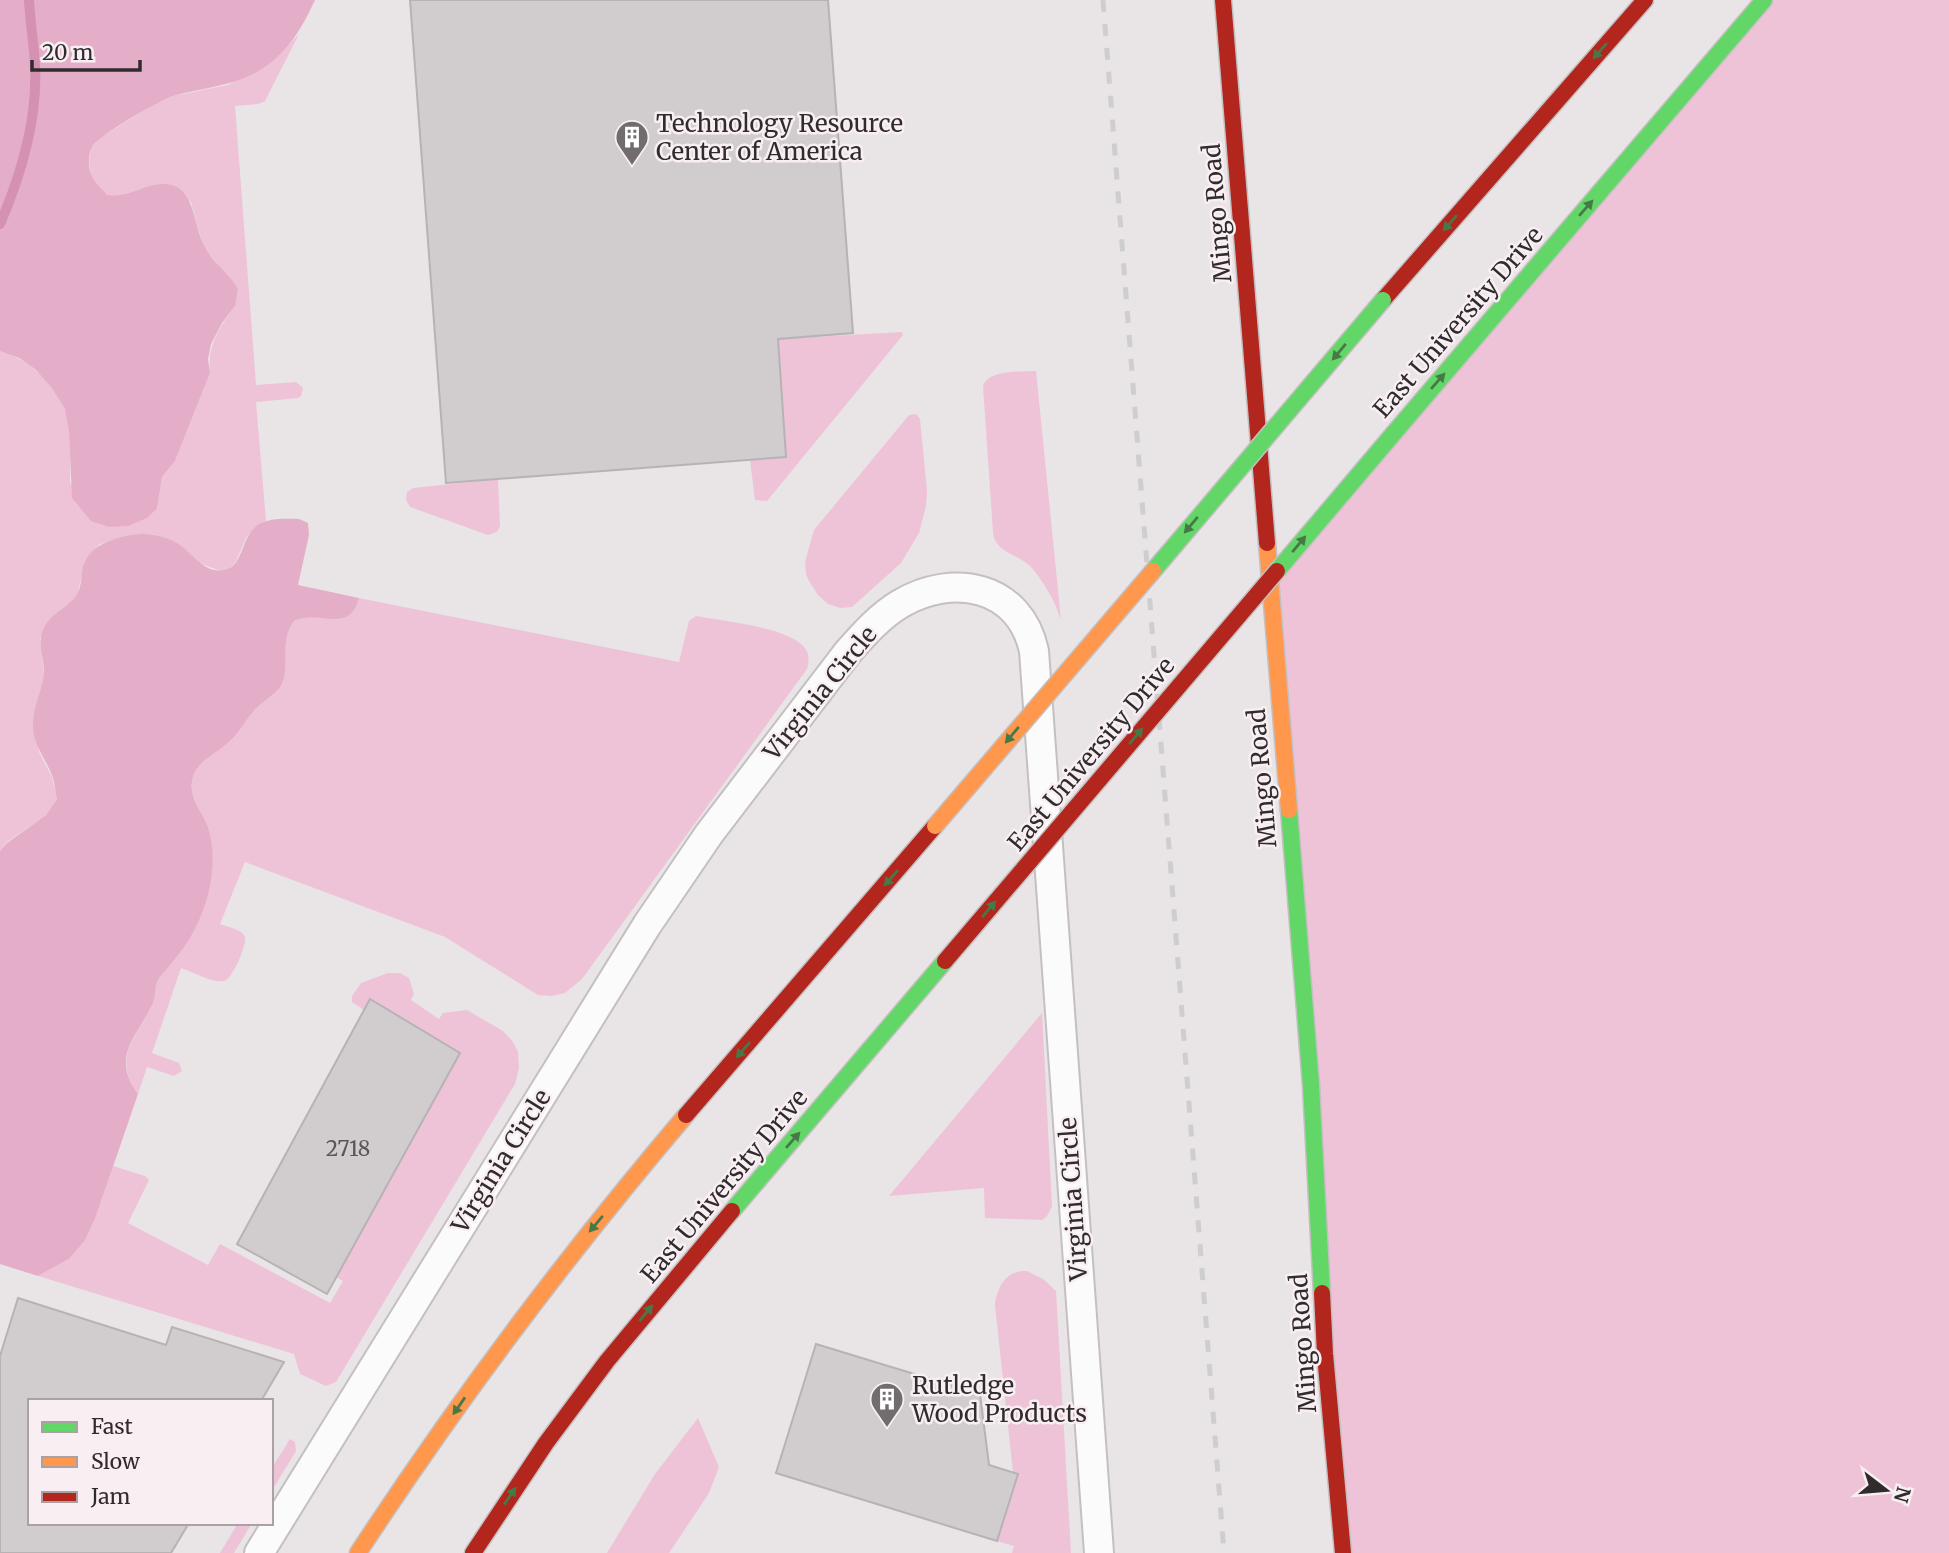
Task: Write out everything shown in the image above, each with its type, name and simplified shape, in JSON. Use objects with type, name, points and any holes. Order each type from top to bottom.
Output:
[{"type":"main road","name":"Mingo Road","points":[[1223,0],[1310,1072],[1325,1354],[1343,1553]]},
{"type":"main road","points":[[358,1553],[503,1343],[577,1247],[1383,300],[1645,0]]},
{"type":"main road","name":"East University Drive","points":[[473,1553],[546,1443],[672,1281],[1764,0]]},
{"type":"street","name":"Virginia Circle","points":[[260,1553],[647,925],[709,834],[867,630],[899,604],[913,597],[954,588],[984,592],[1011,606],[1023,619],[1034,651],[1099,1553]]},
{"type":"shaded area","points":[[0,0],[315,0],[291,41],[266,66],[235,81],[166,99],[117,127],[92,147],[89,160],[91,174],[107,195],[123,195],[164,184],[182,191],[192,208],[205,247],[238,289],[235,306],[211,344],[208,359],[210,373],[175,461],[162,477],[157,509],[147,518],[128,526],[109,527],[91,521],[72,498],[69,432],[65,409],[36,370],[19,358],[0,351]]},
{"type":"shaded area","points":[[1764,0],[1949,0],[1949,1553],[1343,1553],[1268,576]]},
{"type":"shaded area","points":[[299,34],[265,101],[235,106],[256,385],[296,382],[303,388],[298,398],[256,402],[266,521],[254,528],[246,538],[236,561],[229,569],[221,571],[199,563],[181,546],[143,534],[100,544],[85,560],[78,592],[71,602],[61,609],[40,638],[44,676],[39,752],[52,777],[57,799],[46,815],[7,842],[0,851],[0,351],[20,359],[40,374],[62,402],[69,429],[70,483],[147,518],[157,509],[162,477],[175,461],[210,373],[210,354],[215,338],[235,306],[220,267],[203,246],[191,202],[166,184],[121,197],[106,195],[91,176],[91,148],[100,138],[154,104],[173,96],[228,85],[277,57]]},
{"type":"shaded area","points":[[902,332],[903,335],[767,501],[755,500],[750,460],[786,456],[778,339]]},
{"type":"shaded area","points":[[1036,371],[1061,620],[1045,585],[1036,573],[1025,562],[1002,549],[993,532],[983,386],[998,374]]},
{"type":"shaded area","points":[[916,414],[920,419],[927,491],[919,533],[901,563],[852,607],[840,608],[828,604],[818,595],[806,574],[805,562],[814,530],[909,415]]},
{"type":"shaded area","points":[[498,479],[500,526],[497,532],[488,535],[410,507],[406,500],[407,492],[413,488]]},
{"type":"shaded area","points":[[274,519],[299,519],[308,523],[309,535],[298,585],[359,598],[348,616],[294,621],[287,639],[282,684],[256,709],[234,738],[204,761],[193,777],[192,791],[211,838],[212,872],[208,895],[192,934],[158,980],[153,1003],[128,1049],[126,1069],[138,1094],[96,1216],[85,1240],[69,1259],[38,1276],[0,1264],[0,851],[46,815],[57,799],[53,778],[33,731],[44,672],[41,645],[43,630],[50,619],[78,592],[83,565],[89,554],[111,540],[137,534],[163,537],[180,545],[205,566],[224,570],[236,562],[247,538],[258,525]]},
{"type":"shaded area","points":[[359,598],[679,662],[689,621],[696,616],[754,626],[785,635],[805,648],[808,664],[807,669],[582,979],[565,993],[538,995],[445,937],[245,862],[220,924],[238,930],[245,937],[238,962],[224,981],[208,979],[181,968],[152,1053],[179,1063],[182,1071],[174,1076],[147,1067],[138,1094],[127,1070],[129,1049],[153,1003],[158,980],[197,925],[210,884],[212,847],[208,827],[192,790],[193,777],[204,761],[234,738],[256,709],[282,684],[287,639],[294,621],[348,615]]},
{"type":"shaded area","points":[[388,973],[400,973],[409,978],[414,994],[411,1000],[439,1019],[443,1013],[467,1010],[503,1031],[518,1052],[519,1068],[515,1084],[336,1382],[326,1386],[300,1374],[294,1354],[38,1276],[69,1259],[96,1216],[113,1166],[145,1176],[149,1180],[128,1223],[208,1265],[220,1244],[330,1303],[343,1281],[336,1277],[364,1010],[352,1002],[352,996],[361,983]]},
{"type":"shaded area","points":[[1042,1013],[1052,1206],[1047,1216],[1042,1220],[985,1218],[984,1188],[889,1196]]},
{"type":"shaded area","points":[[1027,1271],[1043,1279],[1056,1291],[1071,1553],[1012,1553],[1014,1546],[997,1541],[1018,1474],[1013,1472],[995,1305],[1004,1281],[1013,1273]]},
{"type":"shaded area","points":[[698,1418],[719,1467],[709,1493],[669,1553],[607,1553],[655,1474]]},
{"type":"shaded area","points":[[290,1439],[295,1442],[296,1451],[273,1489],[273,1466]]},
{"type":"shaded area","points":[[237,1525],[251,1525],[234,1553],[220,1553]]},
{"type":"building","name":"Technology Resource Center of America","points":[[410,0],[828,0],[853,333],[778,339],[786,457],[446,483]]},
{"type":"building","points":[[370,999],[460,1053],[327,1294],[237,1244]]},
{"type":"building","points":[[18,1298],[166,1345],[172,1327],[284,1362],[262,1399],[28,1399],[28,1525],[188,1525],[171,1553],[0,1553],[0,1356]]},
{"type":"building","name":"Rutledge Wood Products","points":[[816,1344],[980,1394],[989,1465],[1018,1474],[997,1541],[776,1473]]},
{"type":"waterway","points":[[0,224],[21,166],[34,106],[35,65],[29,0]]},
{"type":"railway","points":[[1103,0],[1224,1553]]},
{"type":"traffic: fast","points":[[1394,433],[1764,0]]},
{"type":"traffic: fast","points":[[1153,571],[1383,300]]},
{"type":"traffic: fast","points":[[1277,571],[1394,433]]},
{"type":"traffic: fast","points":[[1289,810],[1311,1085],[1322,1293]]},
{"type":"traffic: fast","points":[[732,1211],[945,961]]},
{"type":"traffic: slow","points":[[1267,543],[1289,810]]},
{"type":"traffic: slow","points":[[935,826],[1153,571]]},
{"type":"traffic: slow","points":[[358,1553],[515,1329],[686,1115]]},
{"type":"traffic: jam","points":[[1223,0],[1267,543]]},
{"type":"traffic: jam","points":[[1383,300],[1645,0]]},
{"type":"traffic: jam","points":[[945,961],[1277,571]]},
{"type":"traffic: jam","points":[[686,1115],[935,826]]},
{"type":"traffic: jam","points":[[473,1553],[546,1443],[607,1361],[732,1211]]},
{"type":"traffic: jam","points":[[1322,1293],[1343,1553]]},
{"type":"place","name":"Technology Resource Center of America","points":[[632,167]]},
{"type":"place","name":"Rutledge Wood Products","points":[[887,1429]]}]
